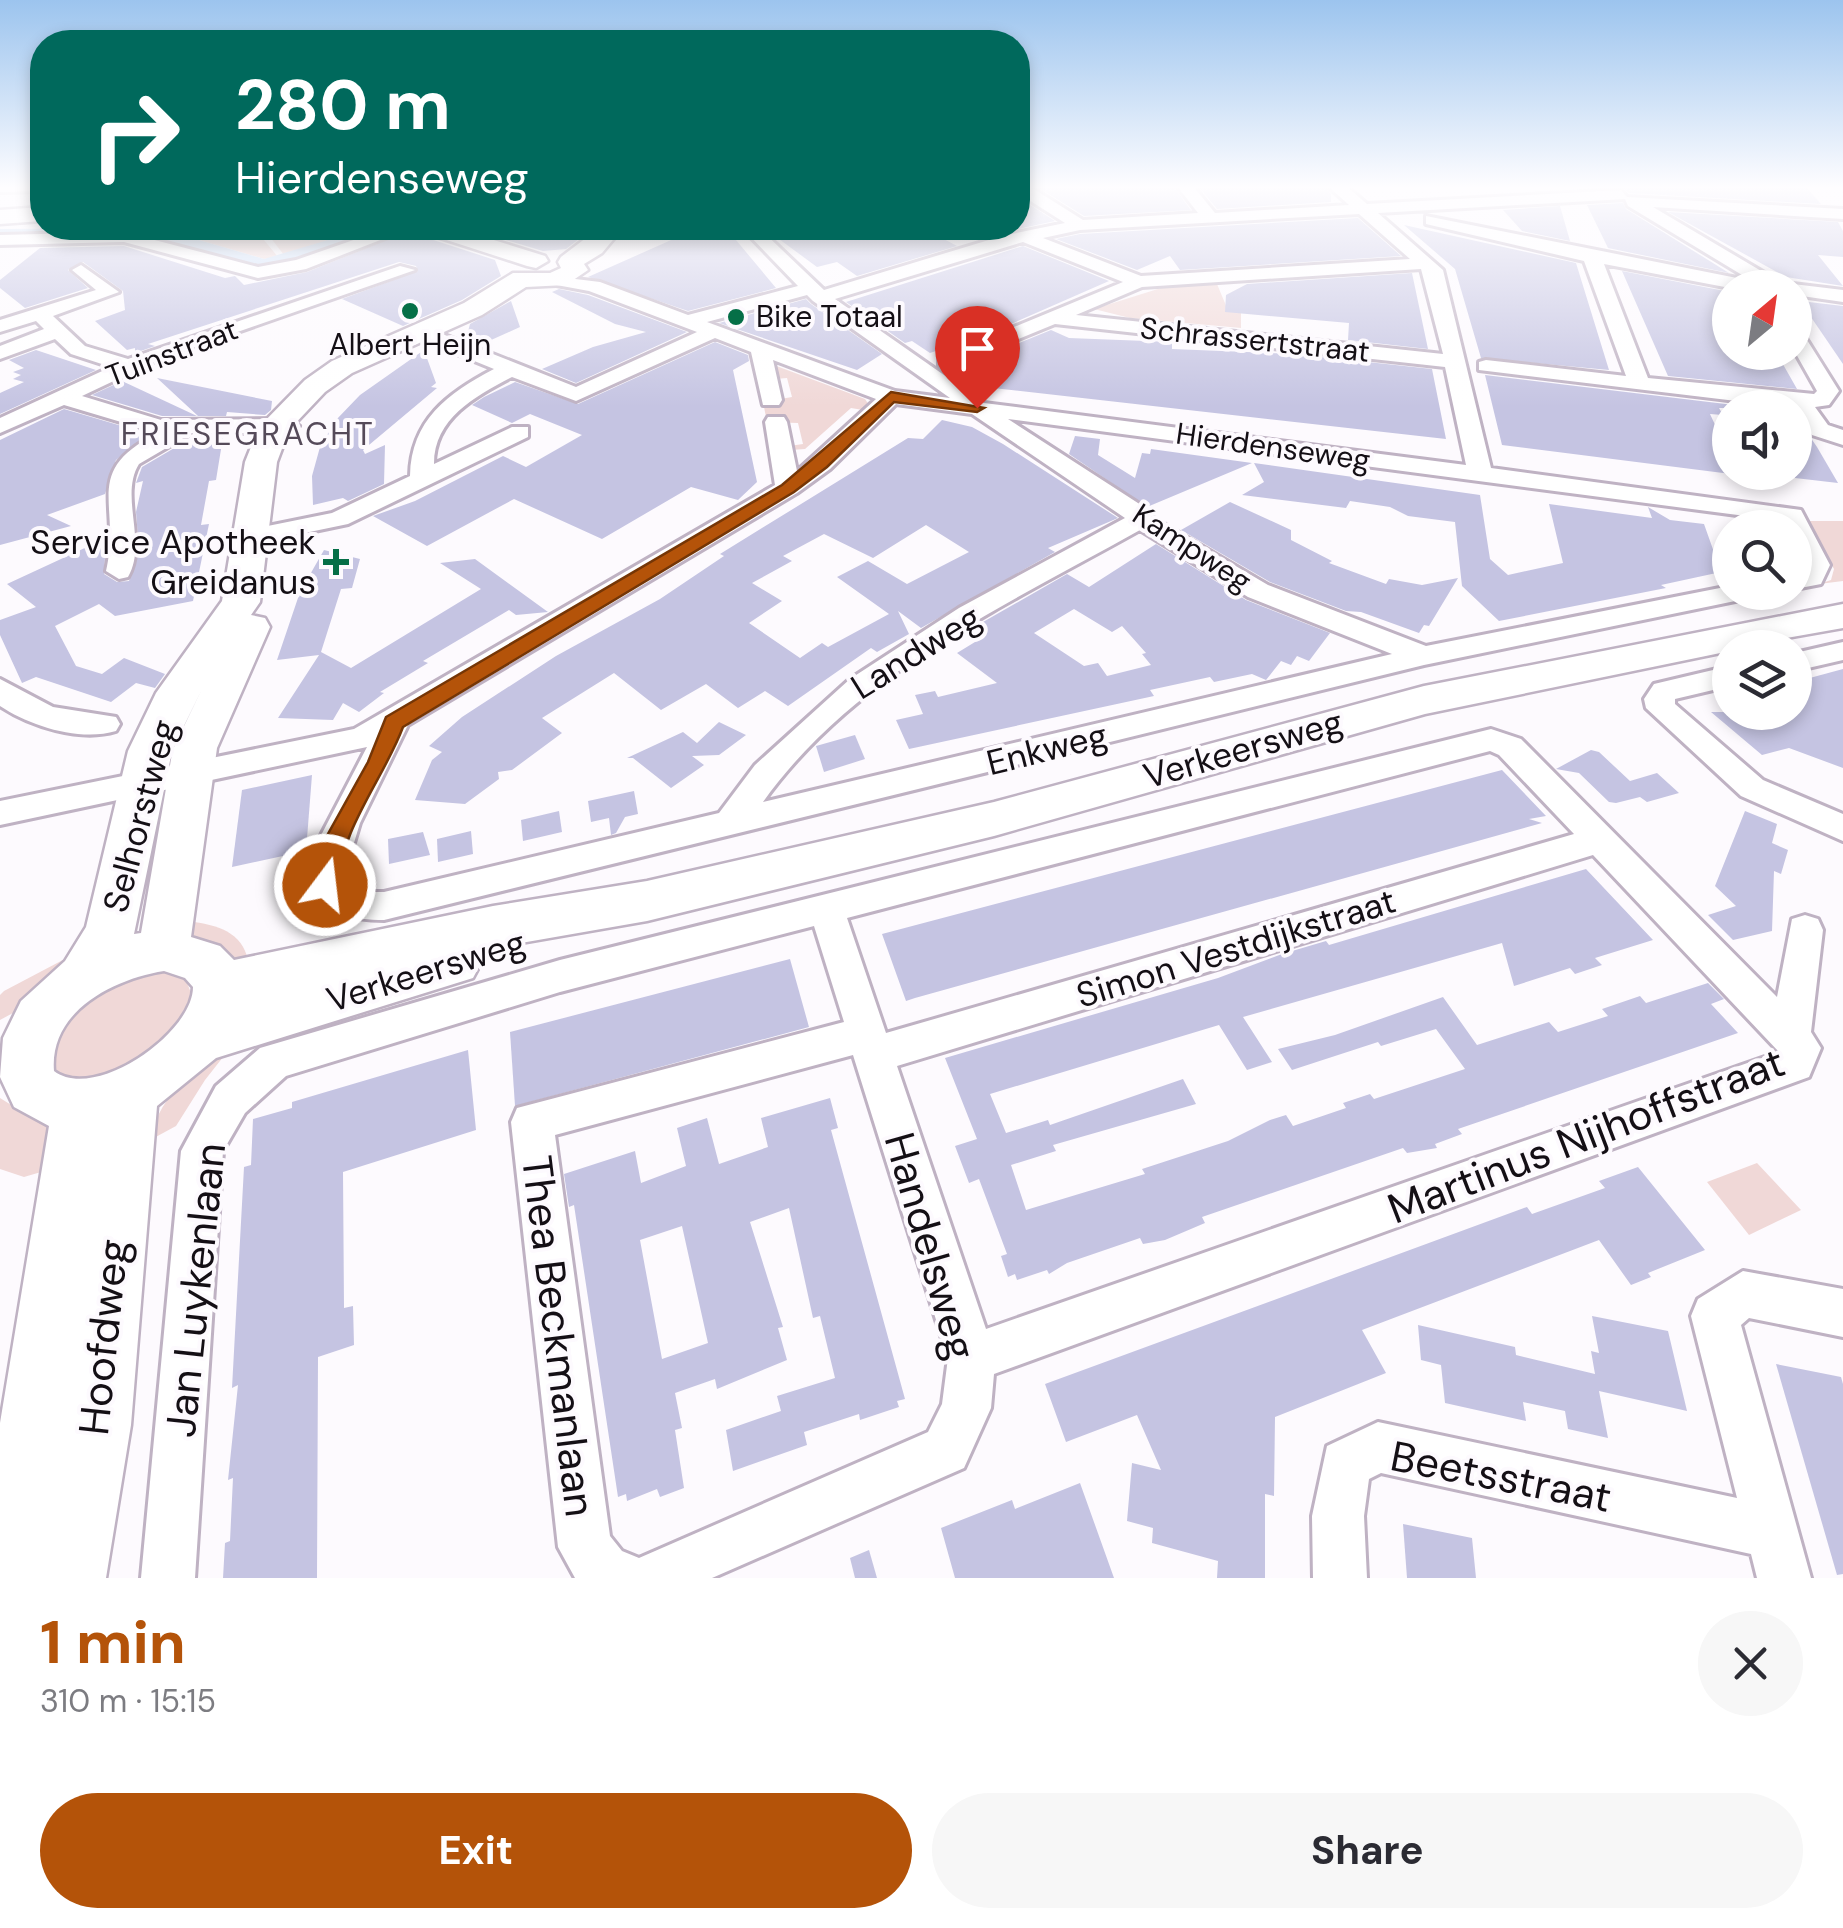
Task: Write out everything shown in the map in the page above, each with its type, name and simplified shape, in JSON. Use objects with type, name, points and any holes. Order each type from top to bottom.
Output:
[{"type":"main road","points":[[520,260],[553,272]]},
{"type":"main road","name":"Selhorstweg","points":[[164,950],[194,748],[255,616],[261,462],[281,426],[336,381],[423,333],[553,272],[570,260]]},
{"type":"main road","name":"Selhorstweg","points":[[83,977],[110,931],[142,782],[171,703],[241,602],[259,534]]},
{"type":"main road","name":"Verkeersweg","points":[[204,1038],[648,901],[994,819],[1424,700],[1843,616]]},
{"type":"main road","name":"Verkeersweg","points":[[220,984],[492,927],[648,901]]},
{"type":"main road","points":[[164,950],[210,966],[220,984],[218,1010],[204,1038],[159,1080],[105,1100],[50,1101],[30,1086],[15,1046],[83,977],[124,958],[164,950]]},
{"type":"main road","name":"Hoofdweg","points":[[10,1578],[75,1169],[105,1100]]},
{"type":"main road","name":"Hoofdweg","points":[[68,1578],[96,1425],[105,1100]]},
{"type":"street","points":[[202,260],[248,273],[315,260]]},
{"type":"street","name":"Kampweg","points":[[781,260],[814,293],[977,408],[1132,510],[1140,520],[1258,591],[1424,656]]},
{"type":"street","points":[[686,321],[814,293],[928,260]]},
{"type":"street","points":[[1082,260],[1140,282]]},
{"type":"street","points":[[1424,264],[1426,260]]},
{"type":"street","points":[[1593,260],[1639,384]]},
{"type":"street","points":[[1609,260],[1712,276]]},
{"type":"street","points":[[946,362],[1140,282],[1424,264],[1434,270],[1480,474]]},
{"type":"street","points":[[300,265],[315,294],[325,300]]},
{"type":"street","points":[[0,326],[110,292],[81,270]]},
{"type":"street","name":"Tuinstraat","points":[[0,426],[130,366],[406,270]]},
{"type":"street","name":"Hierdenseweg","points":[[553,272],[891,397],[1754,510]]},
{"type":"street","points":[[1812,291],[1843,296]]},
{"type":"street","points":[[40,314],[54,332],[78,350],[130,366]]},
{"type":"street","name":"Schrassertstraat","points":[[1054,318],[1457,362]]},
{"type":"street","points":[[0,353],[54,332]]},
{"type":"street","points":[[423,333],[576,395],[714,332]]},
{"type":"street","points":[[760,350],[788,488]]},
{"type":"street","points":[[1812,364],[1828,391],[1821,400],[1812,401]]},
{"type":"street","points":[[1486,366],[1712,392]]},
{"type":"street","points":[[422,477],[426,436],[447,405],[511,369]]},
{"type":"street","points":[[62,397],[122,418],[185,428],[281,426]]},
{"type":"street","points":[[0,813],[189,772],[332,747],[394,722],[788,488],[835,452],[891,397]]},
{"type":"street","points":[[1812,418],[1820,430],[1843,438]]},
{"type":"street","points":[[119,571],[126,551],[119,475],[127,462],[185,428]]},
{"type":"street","points":[[259,534],[339,519],[520,432]]},
{"type":"street","name":"Landweg","points":[[728,826],[756,782],[840,700],[884,667],[1140,520]]},
{"type":"street","name":"Hierdenseweg","points":[[1812,555],[1817,565],[1812,578]]},
{"type":"street","name":"Enkweg","points":[[394,722],[379,762],[326,859],[325,885],[354,906],[384,906],[728,826],[1424,656],[1712,598]]},
{"type":"street","points":[[1812,658],[1843,651]]},
{"type":"street","points":[[1712,680],[1665,690],[1659,699],[1662,708],[1752,788],[1843,828]]},
{"type":"street","points":[[0,689],[18,705],[42,714],[105,724]]},
{"type":"street","name":"Verkeersweg","points":[[827,911],[1457,746],[1491,740],[1510,748]]},
{"type":"street","name":"Martinus Nijhoffstraat","points":[[972,1358],[1795,1064],[1802,1048],[1510,748]]},
{"type":"street","name":"Simon Vestdijkstraat","points":[[870,1044],[1598,840]]},
{"type":"street","name":"Handelsweg","points":[[658,1578],[668,1570],[946,1450],[966,1408],[972,1358],[827,911]]},
{"type":"street","name":"Jan Luykenlaan","points":[[168,1578],[202,1150],[222,1108],[251,1074],[274,1061],[560,976],[827,911]]},
{"type":"street","points":[[1791,1038],[1805,930]]},
{"type":"street","name":"Thea Beckmanlaan","points":[[621,1578],[606,1574],[585,1546],[532,1122],[870,1044]]},
{"type":"street","points":[[1778,1555],[1715,1316],[1743,1294],[1843,1314]]},
{"type":"street","name":"Beetsstraat","points":[[1340,1578],[1338,1516],[1345,1464],[1378,1447],[1778,1555]]},
{"type":"shaded area","points":[[1217,284],[1227,308],[1241,311],[1241,328],[1130,318],[1094,309],[1161,288]]},
{"type":"shaded area","points":[[771,364],[865,399],[869,405],[863,410],[851,408],[805,449],[791,450],[789,446],[803,444],[798,423],[767,422],[763,402],[792,397],[787,378],[775,379]]},
{"type":"shaded area","points":[[1812,521],[1843,521],[1843,581],[1819,584],[1831,580],[1834,569],[1812,528]]},
{"type":"shaded area","points":[[194,922],[231,934],[243,947],[249,966],[241,968],[182,933],[178,925]]},
{"type":"shaded area","points":[[97,942],[24,1007],[0,1020],[0,995],[4,991]]},
{"type":"shaded area","points":[[164,969],[186,980],[194,1001],[192,1014],[135,1075],[53,1081],[41,1048],[81,994]]},
{"type":"shaded area","points":[[238,1038],[176,1126],[152,1139],[156,1122],[172,1094]]},
{"type":"shaded area","points":[[0,1098],[53,1131],[58,1167],[24,1177],[0,1169]]},
{"type":"shaded area","points":[[1757,1163],[1801,1210],[1749,1235],[1707,1182]]},
{"type":"water","points":[[228,260],[295,260],[264,265]]},
{"type":"building","points":[[25,260],[167,260],[225,278],[235,276],[244,285],[307,272],[338,260],[494,260],[501,276],[462,300],[403,326],[342,299],[418,271],[416,266],[399,262],[148,344],[155,346],[135,353],[135,348],[127,350],[95,321],[125,310],[123,291],[83,262],[68,270],[88,288],[25,308],[0,288],[0,280]]},
{"type":"building","points":[[627,260],[752,260],[776,288],[688,311],[588,277]]},
{"type":"building","points":[[807,260],[912,260],[857,276],[837,262],[817,267]]},
{"type":"building","points":[[980,260],[1057,260],[1109,281],[1002,328],[930,353],[912,341],[905,343],[846,302]]},
{"type":"building","points":[[1110,260],[1161,260],[1137,270]]},
{"type":"building","points":[[1173,260],[1344,260],[1180,270]]},
{"type":"building","points":[[1444,260],[1576,263],[1609,370],[1481,358],[1455,269]]},
{"type":"building","points":[[1664,260],[1707,260],[1724,270]]},
{"type":"building","points":[[1754,260],[1822,260],[1843,286],[1812,281],[1812,270],[1773,270]]},
{"type":"building","points":[[1622,271],[1712,288],[1712,370],[1786,370],[1797,389],[1668,376]]},
{"type":"building","points":[[1412,273],[1428,349],[1348,340],[1349,323],[1225,312],[1226,295],[1247,284]]},
{"type":"building","points":[[559,289],[588,295],[687,332],[576,383],[542,369],[593,347],[646,332],[615,324],[552,292]]},
{"type":"building","points":[[806,299],[882,354],[857,370],[719,323]]},
{"type":"building","points":[[511,301],[520,327],[480,345],[466,339],[470,324]]},
{"type":"building","points":[[1812,302],[1843,306],[1843,364],[1812,319]]},
{"type":"building","points":[[1051,330],[1069,338],[1172,342],[1172,349],[1294,354],[1432,369],[1446,439],[984,387],[987,381],[982,380],[992,354]]},
{"type":"building","points":[[715,342],[748,355],[749,361],[733,370],[757,482],[738,500],[691,487],[602,539],[514,499],[427,546],[373,516],[415,501],[503,456],[526,467],[582,435],[530,414],[512,423],[472,405],[484,397],[515,382],[578,404]]},
{"type":"building","points":[[36,350],[96,370],[0,414],[0,393],[24,382],[13,379],[21,375],[13,372],[24,368],[9,360]]},
{"type":"building","points":[[424,350],[436,383],[431,387],[437,388],[363,450],[365,454],[385,445],[384,484],[348,501],[343,498],[313,505],[312,476],[320,447],[336,420],[360,395]]},
{"type":"building","points":[[1485,375],[1712,402],[1712,472],[1502,445]]},
{"type":"building","points":[[157,378],[272,401],[271,410],[265,415],[227,412],[226,416],[198,416]]},
{"type":"building","points":[[122,381],[197,416],[162,416],[92,395]]},
{"type":"building","points":[[64,409],[149,434],[116,460],[105,494],[47,515],[71,526],[0,545],[0,440]]},
{"type":"building","points":[[942,420],[972,427],[1118,518],[1048,548],[1055,552],[921,628],[898,611],[909,634],[877,652],[871,648],[788,706],[765,691],[738,708],[706,684],[661,710],[614,673],[542,718],[562,733],[512,770],[498,772],[499,779],[465,804],[415,800],[432,760],[442,752],[429,746],[462,717],[556,656],[660,599],[724,556],[720,554],[908,438],[923,439]],"holes":[[[926,525],[969,552],[907,584],[868,561],[837,577],[889,614],[828,647],[822,643],[800,658],[749,623],[782,601],[752,583],[792,561],[783,556],[824,534],[873,558]]]},
{"type":"building","points":[[1075,436],[1100,439],[1098,455],[1135,478],[1142,453],[1150,454],[1151,449],[1252,463],[1147,507],[1069,454]]},
{"type":"building","points":[[193,437],[223,437],[216,480],[209,481],[201,525],[209,524],[193,601],[115,616],[99,604],[55,626],[76,666],[102,674],[124,658],[165,674],[155,688],[136,683],[111,702],[36,677],[22,683],[0,635],[0,620],[36,607],[7,584],[102,540],[106,542],[104,574],[117,582],[129,581],[139,550],[136,512],[143,481],[136,483],[142,467]]},
{"type":"building","points":[[1812,440],[1817,447],[1838,483],[1812,480]]},
{"type":"building","points":[[1254,463],[1480,495],[1490,559],[1508,575],[1563,563],[1549,504],[1652,518],[1648,507],[1670,520],[1704,524],[1712,547],[1712,574],[1661,585],[1666,588],[1499,621],[1462,586],[1455,522],[1408,516],[1390,507],[1350,501],[1346,508],[1242,495],[1264,482]]},
{"type":"building","points":[[1230,502],[1291,530],[1291,540],[1332,561],[1329,563],[1386,584],[1389,579],[1422,585],[1458,578],[1429,626],[1424,625],[1419,633],[1361,612],[1346,611],[1270,582],[1181,530]]},
{"type":"building","points":[[1156,544],[1246,600],[1330,633],[1309,661],[1297,656],[1291,665],[1281,661],[1266,680],[1252,674],[1214,682],[1210,677],[1150,690],[1154,696],[909,749],[896,720],[923,714],[915,695],[935,691],[938,697],[997,683],[957,653],[975,642],[962,634],[1067,574],[1089,587]],"holes":[[[1074,609],[1112,632],[1122,626],[1146,653],[1142,654],[1151,665],[1107,676],[1098,663],[1084,666],[1034,633]]]},
{"type":"building","points":[[324,550],[360,559],[352,588],[341,589],[321,652],[351,668],[481,589],[440,563],[475,559],[548,612],[516,615],[509,610],[423,661],[428,663],[380,692],[384,693],[359,712],[343,703],[333,720],[278,718],[319,655],[277,660],[300,592]]},
{"type":"building","points":[[1843,669],[1843,768],[1789,748],[1762,755],[1732,730],[1812,730],[1812,677]]},
{"type":"building","points":[[719,722],[746,735],[719,755],[692,756],[704,765],[671,788],[633,758],[627,758],[683,732],[697,743]]},
{"type":"building","points":[[855,735],[865,759],[824,772],[816,746]]},
{"type":"building","points":[[1591,750],[1599,752],[1630,781],[1657,773],[1679,793],[1647,802],[1640,797],[1609,802],[1579,773],[1556,769]]},
{"type":"building","points":[[1502,770],[1546,816],[1529,819],[1542,823],[906,1001],[882,934]]},
{"type":"building","points":[[312,775],[306,851],[232,867],[242,790]]},
{"type":"building","points":[[634,791],[638,814],[625,817],[616,833],[611,835],[609,818],[591,822],[588,801]]},
{"type":"building","points":[[559,811],[562,832],[523,841],[521,820]]},
{"type":"building","points":[[1745,811],[1777,824],[1772,843],[1788,850],[1781,874],[1774,871],[1772,931],[1733,940],[1708,915],[1736,906],[1715,886]]},
{"type":"building","points":[[471,831],[473,854],[438,862],[437,839]]},
{"type":"building","points":[[423,832],[430,855],[389,864],[388,839]]},
{"type":"building","points":[[1586,869],[1653,940],[1595,958],[1602,965],[1575,974],[1570,968],[1514,986],[1502,943],[1243,1017],[1272,1062],[1247,1070],[1219,1025],[990,1094],[1006,1133],[1048,1120],[1050,1125],[1183,1079],[1196,1104],[1053,1145],[1056,1151],[1011,1165],[1026,1210],[1145,1174],[1142,1169],[1228,1141],[1270,1120],[1286,1115],[1293,1126],[1346,1108],[1343,1103],[1370,1094],[1374,1099],[1465,1069],[1436,1029],[1381,1046],[1378,1042],[1292,1070],[1278,1049],[1335,1035],[1443,997],[1477,1045],[1549,1022],[1558,1032],[1608,1016],[1602,1009],[1640,996],[1646,1003],[1708,983],[1724,999],[1711,1004],[1738,1033],[1458,1129],[1462,1134],[1435,1144],[1437,1148],[1407,1153],[1403,1148],[1202,1217],[1205,1223],[1165,1240],[1143,1244],[1140,1238],[1067,1263],[1049,1274],[1047,1270],[1017,1280],[1015,1274],[1008,1277],[1001,1256],[1007,1254],[979,1179],[969,1183],[955,1146],[977,1139],[945,1058],[1218,978],[1326,941],[1329,945]]},
{"type":"building","points":[[790,959],[809,1027],[515,1106],[510,1032]]},
{"type":"building","points":[[468,1050],[476,1130],[343,1172],[344,1308],[353,1306],[354,1345],[318,1357],[317,1578],[223,1578],[225,1543],[230,1541],[233,1478],[228,1480],[238,1385],[232,1388],[244,1167],[251,1165],[253,1119],[292,1108],[292,1102]]},
{"type":"building","points":[[830,1098],[838,1128],[831,1130],[905,1399],[897,1401],[899,1407],[860,1420],[859,1414],[804,1432],[807,1445],[733,1471],[726,1430],[781,1411],[777,1396],[835,1378],[820,1316],[813,1318],[789,1208],[750,1222],[783,1327],[778,1328],[787,1360],[717,1389],[715,1379],[675,1393],[682,1428],[675,1430],[684,1488],[660,1497],[657,1489],[627,1501],[626,1494],[618,1497],[574,1205],[569,1207],[564,1174],[635,1151],[641,1183],[686,1166],[677,1128],[707,1118],[719,1164],[768,1147],[761,1118]],"holes":[[[682,1226],[708,1343],[662,1359],[640,1240]]]},
{"type":"building","points":[[1638,1167],[1705,1250],[1648,1273],[1651,1277],[1631,1285],[1599,1240],[1362,1330],[1386,1373],[1275,1417],[1274,1496],[1265,1494],[1265,1578],[1217,1578],[1218,1561],[1152,1543],[1153,1528],[1127,1521],[1132,1463],[1161,1470],[1137,1415],[1066,1442],[1045,1384],[1527,1207],[1532,1214],[1605,1188],[1599,1181]]},
{"type":"building","points":[[1592,1316],[1668,1331],[1687,1411],[1599,1391],[1608,1438],[1568,1429],[1565,1411],[1523,1402],[1526,1421],[1445,1403],[1441,1365],[1421,1360],[1418,1325],[1515,1347],[1516,1355],[1595,1374],[1591,1351],[1599,1353]]},
{"type":"building","points":[[1776,1364],[1841,1377],[1843,1574],[1837,1575]]},
{"type":"building","points":[[1080,1483],[1114,1578],[955,1578],[941,1528],[1012,1500],[1015,1509]]},
{"type":"building","points":[[1403,1524],[1472,1538],[1476,1578],[1407,1578]]},
{"type":"building","points":[[869,1550],[877,1578],[855,1578],[850,1558]]},
{"type":"place","name":"Albert Heijn","points":[[410,311]]},
{"type":"place","name":"Bike Totaal","points":[[736,317]]},
{"type":"place","name":"Service Apotheek Greidanus","points":[[336,562]]},
{"type":"district","name":"FRIESEGRACHT","points":[[248,434]]},
{"type":"route","points":[[325,885],[326,859],[379,762],[394,722],[788,488],[822,464],[891,397],[977,408]]}]
